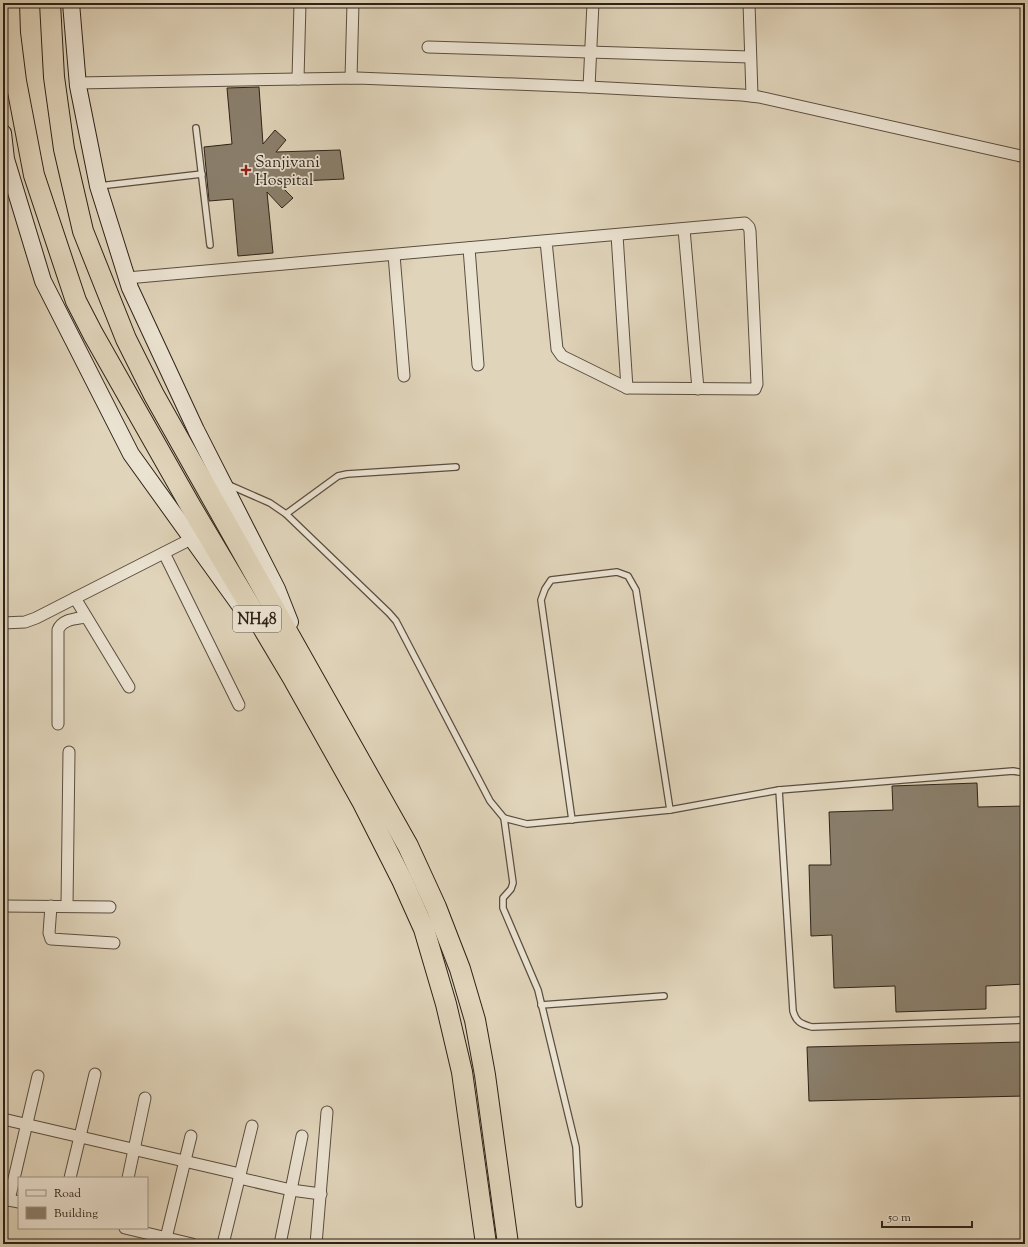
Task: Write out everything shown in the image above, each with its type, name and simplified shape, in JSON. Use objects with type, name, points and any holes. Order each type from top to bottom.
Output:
[{"type":"highway","name":"NH48","points":[[9,3],[10,33],[16,81],[34,176],[76,301],[92,334],[190,505],[300,674],[408,846],[436,907],[460,969],[475,1020],[486,1075],[508,1244]]},
{"type":"highway","name":"NH48","points":[[50,3],[54,77],[64,149],[83,231],[126,338],[154,395],[300,674],[402,880],[424,929],[444,997],[462,1072],[486,1244]]},
{"type":"street","points":[[71,3],[77,83],[98,186],[127,278],[196,430],[277,589],[300,674]]},
{"type":"street","points":[[298,79],[300,3]]},
{"type":"street","points":[[351,78],[353,3]]},
{"type":"street","points":[[589,87],[593,3]]},
{"type":"street","points":[[749,3],[752,96]]},
{"type":"street","points":[[428,47],[750,57]]},
{"type":"street","points":[[77,83],[351,78],[589,87],[752,96],[1025,156]]},
{"type":"street","points":[[3,133],[6,159],[43,281],[131,454],[191,539],[300,674]]},
{"type":"street","points":[[127,278],[745,223],[749,227],[750,231],[757,387],[753,389],[627,388],[559,354],[557,349],[546,241]]},
{"type":"street","points":[[684,229],[698,389]]},
{"type":"street","points":[[617,235],[627,388]]},
{"type":"street","points":[[469,248],[478,366]]},
{"type":"street","points":[[394,255],[404,376]]},
{"type":"street","points":[[3,623],[25,622],[36,618],[191,539]]},
{"type":"street","points":[[164,553],[238,705]]},
{"type":"street","points":[[74,598],[129,687]]},
{"type":"street","points":[[58,724],[58,630],[65,622],[86,617]]},
{"type":"street","points":[[67,906],[69,752]]},
{"type":"street","points":[[3,906],[110,907]]},
{"type":"street","points":[[51,906],[51,939],[114,943]]},
{"type":"street","points":[[70,1177],[95,1074]]},
{"type":"street","points":[[10,1200],[38,1076]]},
{"type":"street","points":[[128,1177],[145,1098]]},
{"type":"street","points":[[316,1244],[328,1112]]},
{"type":"street","points":[[3,1119],[185,1162],[291,1190],[321,1194]]},
{"type":"street","points":[[223,1244],[252,1126]]},
{"type":"street","points":[[166,1238],[191,1136]]},
{"type":"street","points":[[280,1244],[302,1136]]},
{"type":"street","points":[[130,1229],[192,1244]]},
{"type":"lane","points":[[196,128],[210,245]]},
{"type":"lane","points":[[98,186],[202,174]]},
{"type":"lane","points":[[286,514],[338,476],[347,474],[456,467]]},
{"type":"lane","points":[[223,483],[270,503],[286,514],[396,621],[490,801],[504,818],[513,883],[503,898],[503,908],[534,981],[541,1005],[576,1147],[579,1204]]},
{"type":"lane","points":[[572,820],[541,600],[545,589],[551,580],[617,572],[628,576],[636,590],[670,810]]},
{"type":"lane","points":[[504,818],[527,824],[670,810],[779,790],[1013,771],[1025,773]]},
{"type":"lane","points":[[779,790],[793,1011],[795,1020],[802,1025],[812,1027],[1025,1020]]},
{"type":"lane","points":[[541,1005],[664,996]]},
{"type":"building","points":[[259,87],[263,144],[275,130],[286,140],[276,152],[340,150],[344,179],[277,182],[293,198],[282,208],[267,192],[273,253],[238,256],[233,199],[209,201],[204,147],[232,144],[227,88]]},
{"type":"building","points":[[977,783],[978,807],[1025,806],[1025,984],[986,986],[986,1009],[896,1012],[895,986],[834,988],[832,935],[811,936],[809,865],[831,865],[829,812],[893,810],[892,786]]},
{"type":"building","points":[[1025,1042],[1025,1096],[809,1101],[807,1047]]},
{"type":"place","name":"Sanjivani Hospital","points":[[246,170]]}]
